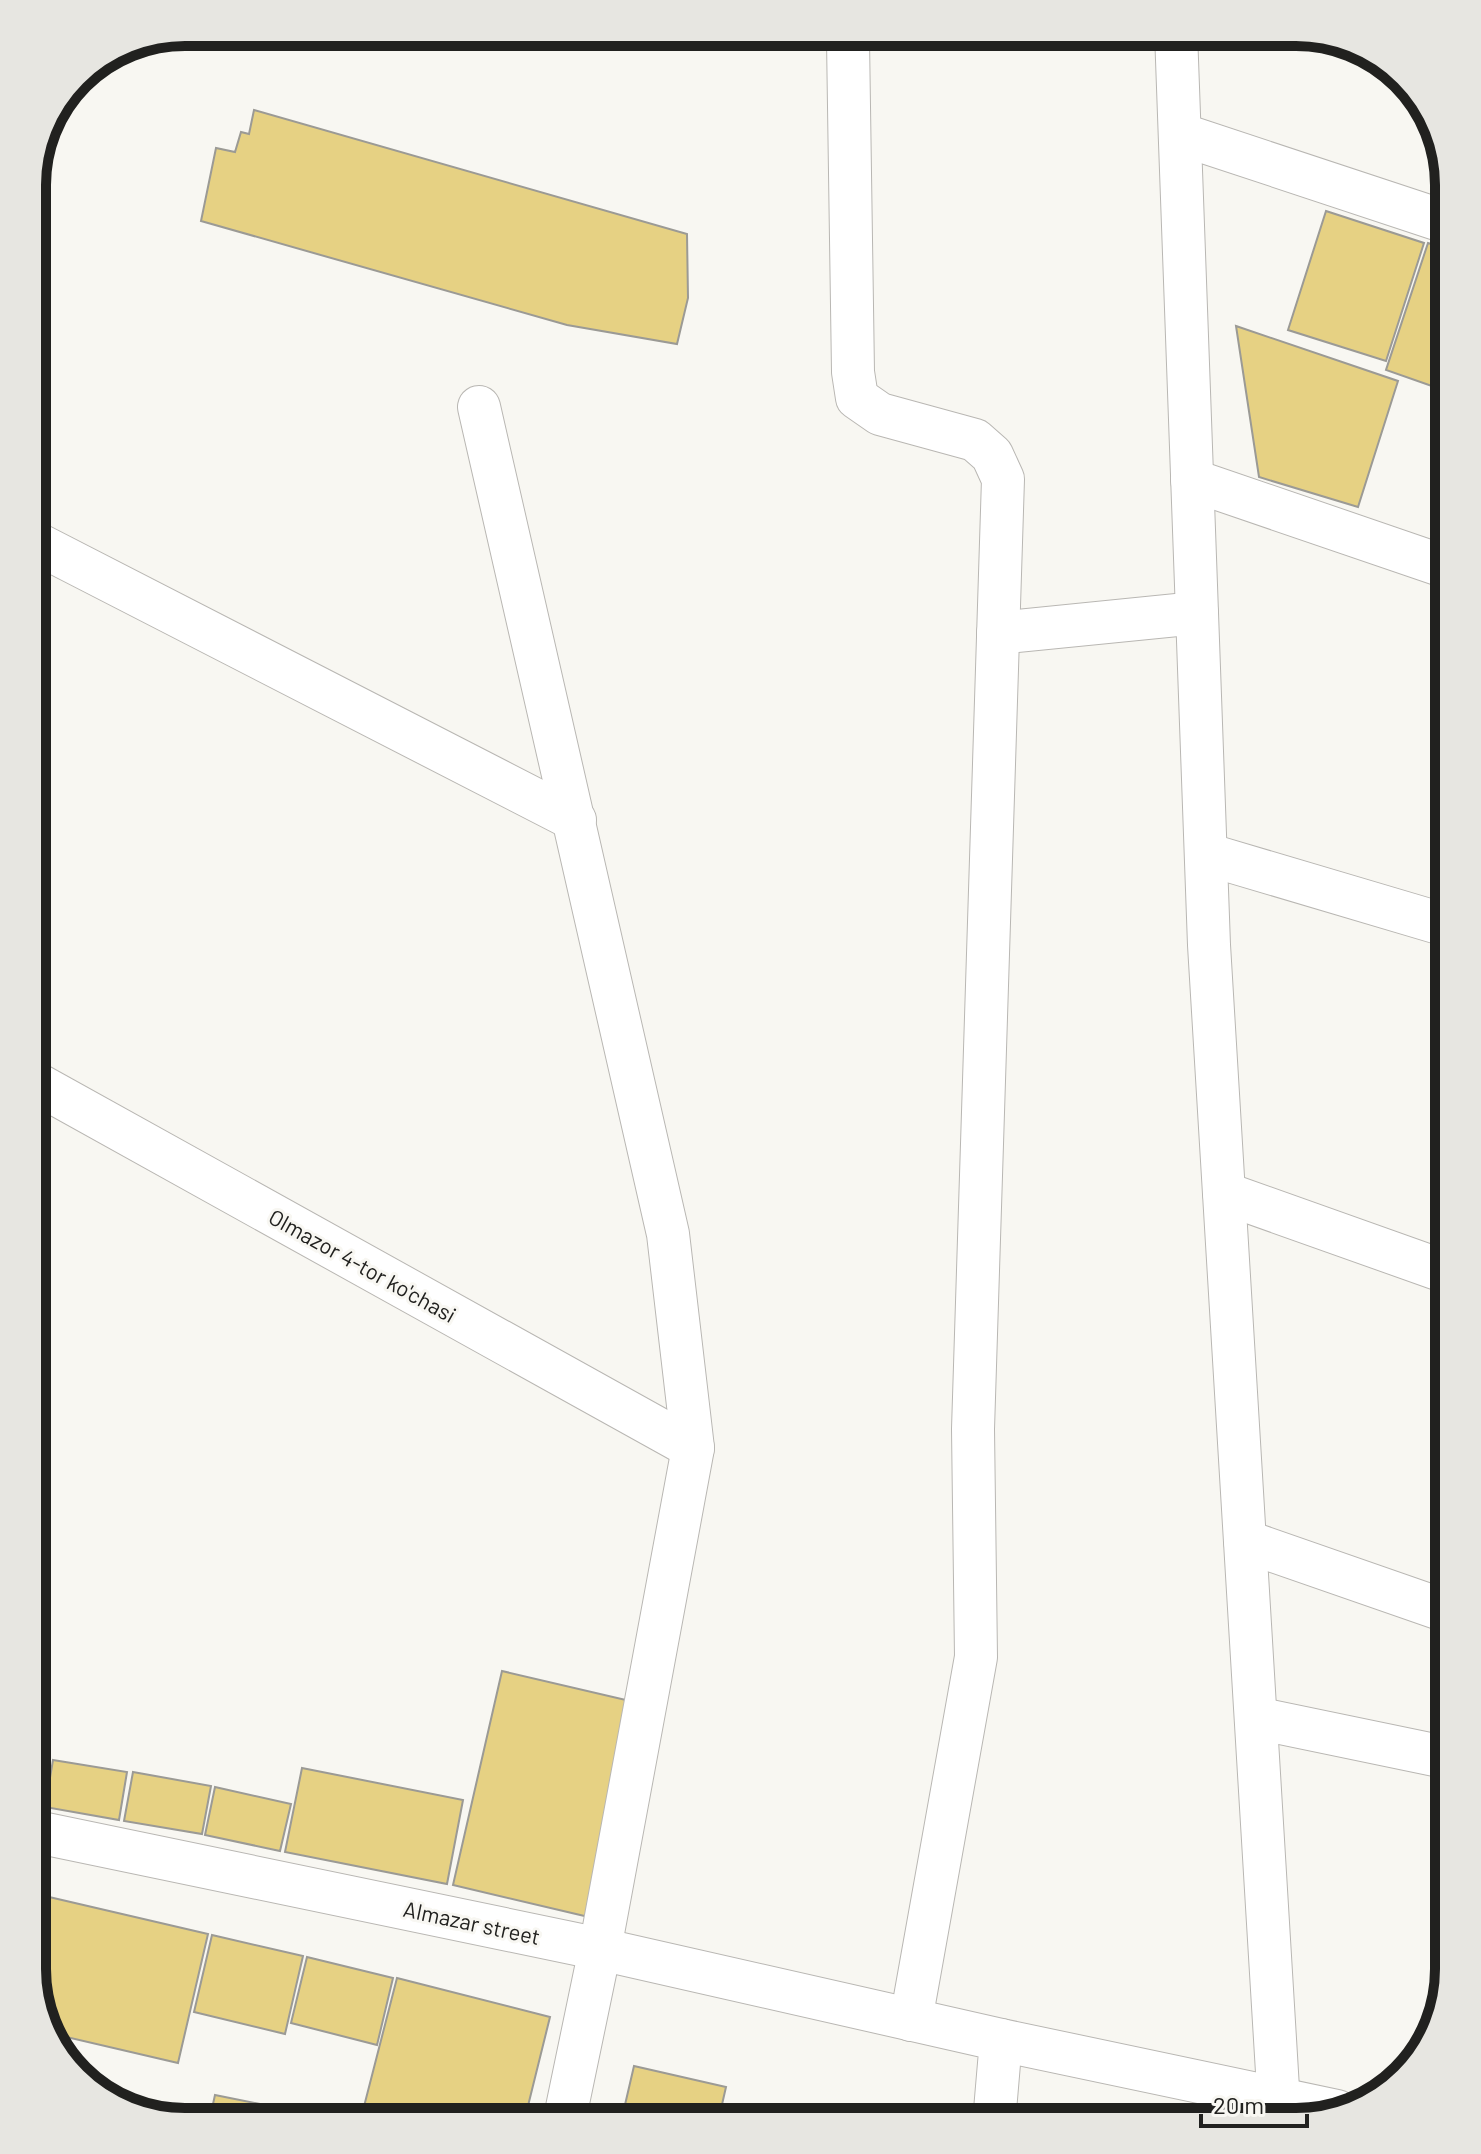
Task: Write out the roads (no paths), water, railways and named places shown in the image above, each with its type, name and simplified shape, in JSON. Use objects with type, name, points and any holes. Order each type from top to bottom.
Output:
[{"type":"street","points":[[848,46],[853,372],[857,398],[880,414],[975,440],[992,455],[1003,479],[973,1429],[976,1657],[911,2020]]},
{"type":"street","points":[[1177,46],[1206,854],[1280,2108]]},
{"type":"street","points":[[1180,134],[1435,218]]},
{"type":"street","points":[[479,407],[668,1234],[693,1448],[600,1949],[567,2108]]},
{"type":"street","points":[[1192,480],[1435,563]]},
{"type":"street","points":[[46,548],[575,820]]},
{"type":"street","points":[[998,633],[1197,613]]},
{"type":"street","points":[[1206,854],[1435,922]]},
{"type":"street","name":"Olmazor 4-tor ko'chasi","points":[[46,1089],[693,1448]]},
{"type":"street","points":[[1224,1193],[1435,1268]]},
{"type":"street","points":[[1245,1541],[1435,1607]]},
{"type":"street","points":[[1256,1718],[1435,1755]]},
{"type":"street","name":"Almazar street","points":[[46,1834],[600,1949],[1001,2040],[1268,2108]]},
{"type":"street","points":[[995,2108],[1001,2040]]}]
